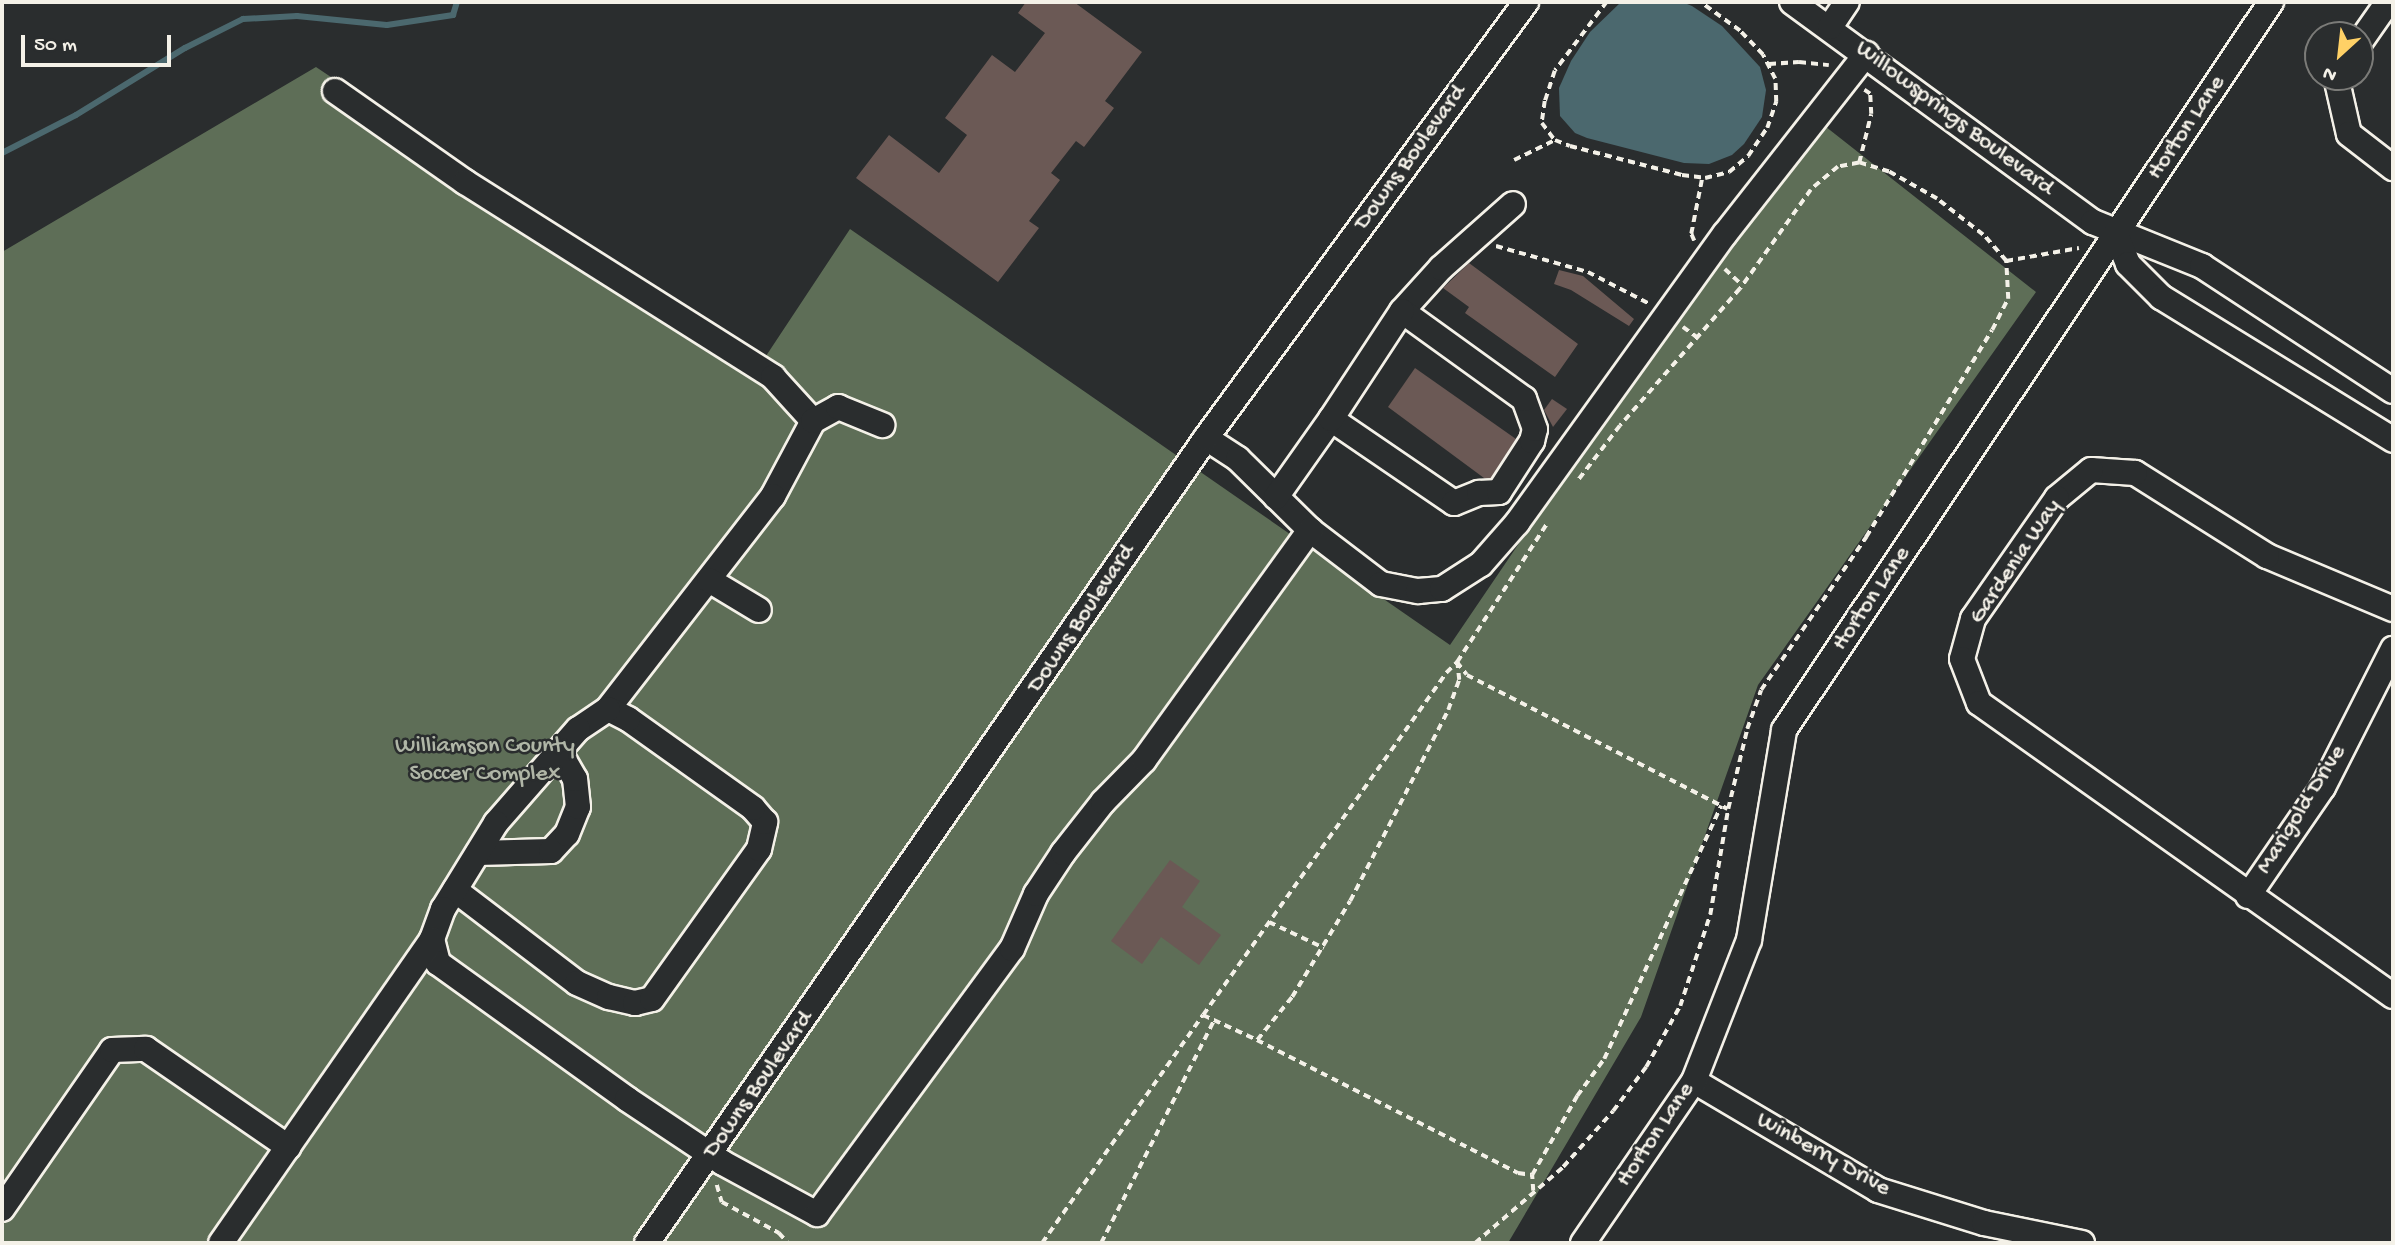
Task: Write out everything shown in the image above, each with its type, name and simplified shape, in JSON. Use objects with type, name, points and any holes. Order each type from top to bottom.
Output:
[{"type":"street","name":"Downs Boulevard","points":[[647,1243],[1206,438],[1525,2]]},
{"type":"street","name":"Willowsprings Boulevard","points":[[1792,2],[1830,27],[2092,222],[2116,234],[2202,266],[2393,391]]},
{"type":"street","points":[[1830,27],[1847,2]]},
{"type":"street","name":"Horton Lane","points":[[1583,1243],[1694,1081],[1749,940],[1784,730],[2271,2]]},
{"type":"street","points":[[2374,22],[2388,2]]},
{"type":"street","points":[[1206,438],[1238,459],[1310,530],[1381,584],[1418,591],[1442,589],[1481,564],[1517,523],[1725,234],[1866,54]]},
{"type":"street","points":[[335,91],[466,182],[773,377],[813,422]]},
{"type":"street","points":[[2339,91],[2349,134],[2393,168]]},
{"type":"street","points":[[1276,498],[1402,311],[1441,268],[1513,204]]},
{"type":"street","points":[[2116,234],[2128,264],[2161,297],[2393,440]]},
{"type":"street","points":[[1331,419],[1454,503],[1479,494],[1499,492],[1532,441],[1535,429],[1524,399],[1402,311]]},
{"type":"street","points":[[221,1243],[432,939],[443,909],[496,823],[578,729],[608,709],[773,496],[813,422],[838,407],[882,425]]},
{"type":"street","name":"Gardenia Way","points":[[2393,609],[2267,556],[2135,473],[2091,470],[2057,498],[1973,619],[1962,659],[1979,703],[2248,896],[2393,996]]},
{"type":"street","points":[[432,939],[438,963],[627,1099],[712,1153],[723,1163],[817,1214],[1012,949],[1036,894],[1063,853],[1103,802],[1144,760],[1310,530]]},
{"type":"street","points":[[709,580],[759,610]]},
{"type":"street","name":"Marigold Drive","points":[[2248,896],[2323,787],[2393,649]]},
{"type":"street","points":[[455,890],[577,983],[609,998],[635,1003],[652,999],[759,849],[765,822],[753,808],[628,719],[608,709]]},
{"type":"street","points":[[478,853],[551,851],[567,834],[578,807],[575,779],[559,751]]},
{"type":"street","points":[[2,1209],[112,1051],[146,1049],[288,1147]]},
{"type":"street","name":"Winberry Drive","points":[[1694,1081],[1878,1190],[1984,1223],[2082,1243]]},
{"type":"path","points":[[1606,2],[1566,52],[1555,71],[1545,101],[1542,123],[1555,140],[1615,159],[1702,178],[1729,172],[1748,156],[1767,128],[1776,102],[1774,79],[1763,55],[1740,31],[1700,2]]},
{"type":"path","points":[[1514,160],[1555,140]]},
{"type":"path","points":[[1475,1243],[1563,1167],[1613,1111],[1646,1067],[1680,1006],[1710,915],[1728,809],[1747,729],[1761,690],[1866,537],[1992,331],[2008,299],[2006,261],[1983,235],[1937,199],[1889,172],[1859,163],[1838,167],[1811,190],[1741,289],[1620,426],[1569,491]]},
{"type":"path","points":[[1493,244],[1500,250],[1588,272],[1656,309]]},
{"type":"path","points":[[2006,261],[2083,248]]},
{"type":"path","points":[[1676,321],[1698,338]]},
{"type":"path","points":[[1042,1243],[1268,921],[1457,662],[1553,513]]},
{"type":"path","points":[[1457,662],[1467,675],[1728,809]]},
{"type":"path","points":[[1257,1040],[1292,997],[1324,948],[1448,710],[1459,680],[1457,662]]},
{"type":"path","points":[[1532,1193],[1532,1175],[1577,1096],[1604,1059],[1721,806]]},
{"type":"path","points":[[1268,921],[1324,948]]},
{"type":"path","points":[[1203,1015],[1518,1173],[1532,1175]]},
{"type":"path","points":[[1101,1243],[1214,1020]]},
{"type":"path","points":[[717,1185],[722,1202],[779,1233],[788,1243]]},
{"type":"green space","name":"Williamson County Soccer Complex","points":[[316,67],[760,365],[850,229],[1450,645],[1612,406],[1821,123],[2036,292],[1758,685],[1641,1017],[1508,1243],[2,1243],[2,252]]},
{"type":"water","points":[[1621,2],[1682,2],[1692,6],[1722,26],[1760,67],[1766,90],[1762,117],[1744,144],[1732,155],[1709,164],[1684,163],[1587,138],[1575,133],[1560,116],[1559,88],[1571,61],[1590,32]]},
{"type":"building","points":[[1026,2],[1074,2],[1142,52],[1105,101],[1114,108],[1084,147],[1076,141],[1051,173],[1060,180],[1029,221],[1039,228],[998,282],[856,178],[889,135],[939,173],[967,135],[945,118],[992,55],[1015,72],[1045,33],[1018,13]]},
{"type":"building","points":[[1469,263],[1578,344],[1555,377],[1465,313],[1469,307],[1443,288]]},
{"type":"building","points":[[1559,270],[1583,276],[1634,319],[1629,326],[1571,290],[1554,284]]},
{"type":"building","points":[[1415,368],[1516,439],[1491,478],[1484,478],[1388,407]]},
{"type":"building","points":[[1552,399],[1567,409],[1553,427],[1544,410]]},
{"type":"building","points":[[1170,860],[1200,881],[1182,907],[1221,935],[1199,965],[1161,937],[1142,964],[1111,941]]},
{"type":"waterway","points":[[2,153],[76,115],[185,48],[243,19],[297,16],[387,25],[453,15],[457,2]]}]
